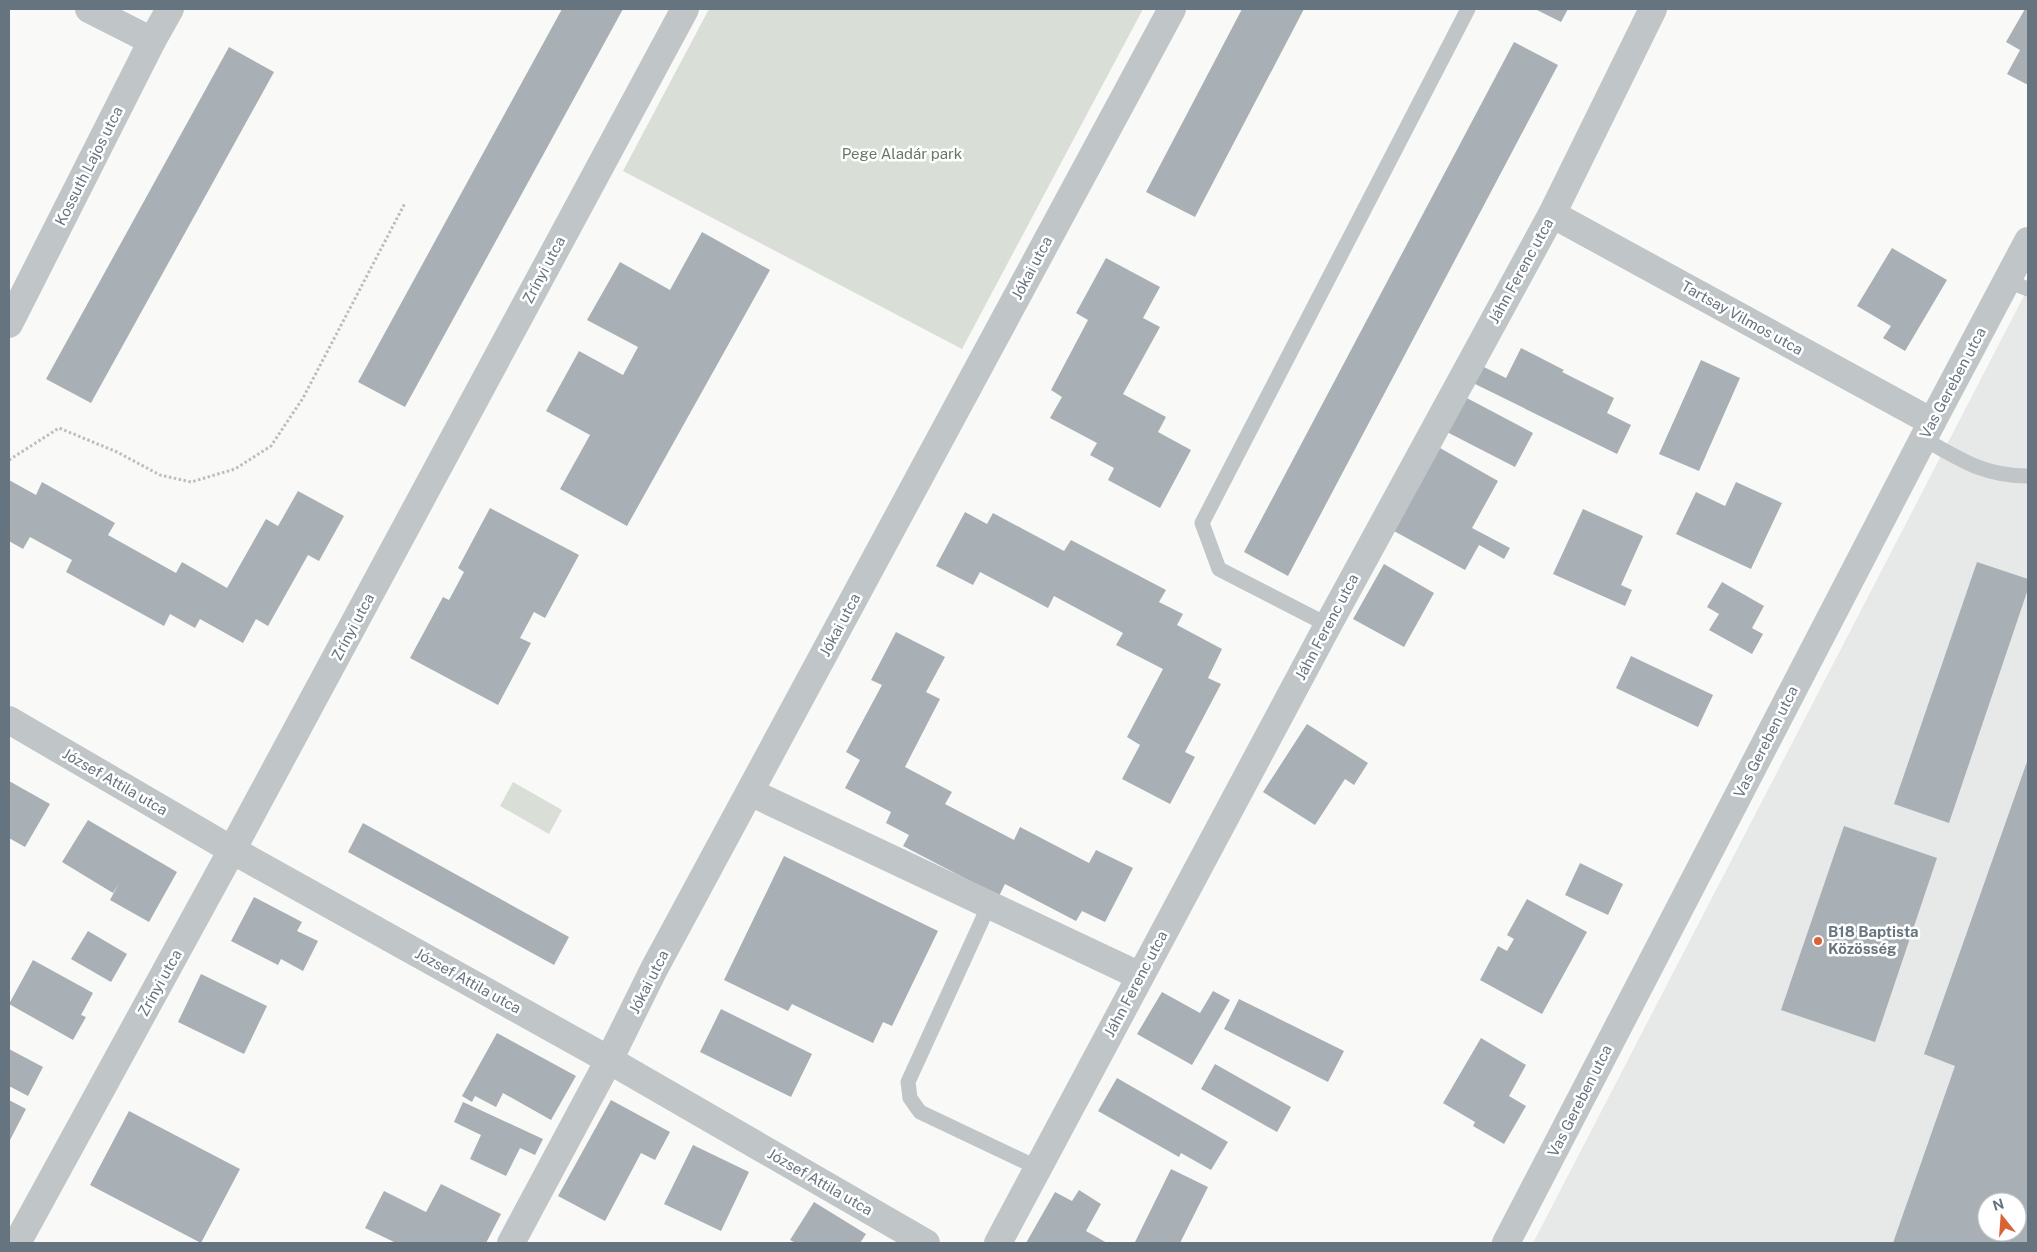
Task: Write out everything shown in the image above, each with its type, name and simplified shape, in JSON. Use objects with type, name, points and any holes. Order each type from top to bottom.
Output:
[{"type":"street","points":[[89,9],[152,40]]},
{"type":"street","name":"Kossuth Lajos utca","points":[[9,324],[152,40],[170,9]]},
{"type":"street","name":"Zrínyi utca","points":[[18,1243],[685,9]]},
{"type":"street","name":"Jókai utca","points":[[512,1243],[609,1060],[654,969],[1172,9]]},
{"type":"street","name":"Jáhn Ferenc utca","points":[[998,1243],[1328,625],[1552,214],[1653,9]]},
{"type":"street","name":"Tartsay Vilmos utca","points":[[1552,214],[1928,431]]},
{"type":"street","name":"Vas Gereben utca","points":[[1506,1243],[1928,431],[2018,285],[2028,241]]},
{"type":"street","name":"József Attila utca","points":[[9,720],[232,850],[609,1060],[926,1243]]},
{"type":"street","points":[[750,792],[1140,976]]},
{"type":"lane","points":[[1328,625],[1219,569],[1202,523],[1468,9]]},
{"type":"lane","points":[[1928,431],[1973,467],[1994,473],[2028,476]]},
{"type":"lane","points":[[989,904],[908,1082],[910,1098],[920,1112],[1038,1168]]},
{"type":"path","points":[[9,460],[59,428],[118,452],[160,475],[191,482],[235,469],[271,446],[303,398],[405,203]]},
{"type":"shaded area","points":[[2028,288],[2028,1243],[1533,1243]]},
{"type":"green space","name":"Pege Aladár park","points":[[709,9],[1143,9],[962,349],[623,171]]},
{"type":"green space","points":[[513,782],[562,810],[549,834],[500,806]]},
{"type":"building","points":[[562,9],[623,9],[405,407],[358,382]]},
{"type":"building","points":[[1242,9],[1304,9],[1195,217],[1146,192]]},
{"type":"building","points":[[1535,9],[1568,9],[1561,22]]},
{"type":"building","points":[[2025,9],[2028,9],[2028,85],[2007,74],[2020,50],[2006,42]]},
{"type":"building","points":[[1514,42],[1558,65],[1288,576],[1244,552]]},
{"type":"building","points":[[229,47],[274,72],[91,403],[46,379]]},
{"type":"building","points":[[702,232],[770,270],[627,526],[560,489],[590,435],[546,411],[579,351],[623,375],[638,347],[587,320],[620,262],[670,290]]},
{"type":"building","points":[[1892,248],[1947,280],[1905,351],[1883,338],[1891,326],[1857,306]]},
{"type":"building","points":[[1106,258],[1160,287],[1143,318],[1160,327],[1123,394],[1166,417],[1158,432],[1191,450],[1160,508],[1108,480],[1114,468],[1090,455],[1097,443],[1050,418],[1062,397],[1051,390],[1088,320],[1076,313]]},
{"type":"building","points":[[1521,348],[1564,370],[1562,372],[1614,398],[1607,413],[1631,425],[1617,454],[1471,382],[1480,365],[1506,378]]},
{"type":"building","points":[[1701,360],[1740,378],[1699,471],[1659,454]]},
{"type":"building","points":[[1463,396],[1533,433],[1515,467],[1445,431]]},
{"type":"building","points":[[1440,448],[1498,481],[1472,528],[1510,548],[1504,559],[1479,545],[1465,570],[1394,531]]},
{"type":"building","points":[[9,480],[36,495],[42,482],[115,523],[108,535],[176,573],[182,562],[227,588],[266,519],[278,526],[298,491],[344,516],[319,561],[308,555],[268,626],[256,619],[243,643],[200,619],[195,628],[170,614],[164,626],[66,572],[72,560],[30,537],[23,549],[9,541]]},
{"type":"building","points":[[1736,482],[1782,503],[1751,569],[1676,534],[1696,492],[1725,506]]},
{"type":"building","points":[[490,508],[579,555],[545,618],[534,612],[520,638],[531,643],[498,705],[410,658],[443,597],[449,600],[464,572],[458,568]]},
{"type":"building","points":[[1583,509],[1643,536],[1621,585],[1632,590],[1625,606],[1553,574]]},
{"type":"building","points":[[965,512],[987,524],[993,513],[1064,551],[1071,540],[1166,590],[1159,602],[1183,614],[1177,625],[1222,649],[1208,678],[1221,684],[1185,752],[1195,757],[1170,804],[1122,779],[1140,745],[1127,737],[1163,669],[1116,645],[1123,633],[1054,596],[1048,608],[980,572],[973,585],[936,566]]},
{"type":"building","points":[[1977,562],[2028,579],[2028,589],[1949,823],[1894,804]]},
{"type":"building","points":[[1384,564],[1434,593],[1404,647],[1353,619]]},
{"type":"building","points":[[1722,582],[1764,606],[1752,628],[1763,634],[1752,654],[1709,630],[1719,614],[1707,607]]},
{"type":"building","points":[[896,632],[945,657],[926,692],[940,699],[905,767],[952,792],[945,804],[1014,840],[1020,827],[1089,863],[1096,850],[1133,868],[1105,922],[1082,911],[1076,921],[1005,884],[999,896],[903,846],[909,835],[886,823],[891,812],[845,788],[860,760],[846,752],[882,685],[871,680]]},
{"type":"building","points":[[1631,656],[1713,695],[1698,727],[1616,688]]},
{"type":"building","points":[[1307,724],[1368,763],[1354,785],[1345,779],[1315,825],[1263,792]]},
{"type":"building","points":[[2028,759],[2028,1243],[1893,1243],[1955,1066],[1924,1054]]},
{"type":"building","points":[[9,781],[50,804],[25,847],[9,838]]},
{"type":"building","points":[[88,820],[177,872],[149,922],[110,900],[119,883],[113,893],[62,862]]},
{"type":"building","points":[[363,823],[569,937],[554,965],[348,852]]},
{"type":"building","points":[[1844,826],[1937,858],[1875,1042],[1781,1010]]},
{"type":"building","points":[[784,856],[938,931],[892,1026],[883,1022],[873,1043],[792,1004],[788,1011],[724,980]]},
{"type":"building","points":[[1580,863],[1623,884],[1608,915],[1565,895]]},
{"type":"building","points":[[254,897],[302,922],[297,931],[318,941],[303,971],[281,959],[278,965],[231,941]]},
{"type":"building","points":[[1527,899],[1587,932],[1542,1014],[1480,980],[1498,946],[1507,951],[1514,939],[1507,935]]},
{"type":"building","points":[[88,931],[127,954],[111,982],[71,959]]},
{"type":"building","points":[[33,960],[93,993],[81,1015],[86,1017],[73,1040],[9,1004]]},
{"type":"building","points":[[201,974],[267,1006],[244,1054],[178,1022]]},
{"type":"building","points":[[1213,991],[1230,1000],[1192,1065],[1137,1034],[1162,992],[1200,1013]]},
{"type":"building","points":[[1239,999],[1344,1051],[1328,1082],[1224,1029]]},
{"type":"building","points":[[721,1009],[812,1054],[791,1097],[700,1052]]},
{"type":"building","points":[[497,1033],[576,1076],[551,1120],[503,1093],[496,1107],[475,1096],[472,1102],[462,1096]]},
{"type":"building","points":[[1481,1038],[1526,1065],[1509,1096],[1526,1106],[1504,1144],[1473,1126],[1475,1122],[1443,1103]]},
{"type":"building","points":[[9,1049],[43,1067],[28,1096],[9,1086]]},
{"type":"building","points":[[1215,1064],[1291,1107],[1277,1132],[1201,1089]]},
{"type":"building","points":[[1117,1078],[1228,1142],[1211,1170],[1181,1153],[1179,1157],[1098,1111]]},
{"type":"building","points":[[9,1100],[26,1109],[9,1142]]},
{"type":"building","points":[[611,1100],[670,1132],[655,1160],[641,1153],[605,1221],[558,1196]]},
{"type":"building","points":[[463,1102],[543,1139],[535,1155],[520,1148],[506,1176],[470,1159],[481,1135],[454,1122]]},
{"type":"building","points":[[129,1111],[240,1169],[201,1243],[90,1185]]},
{"type":"building","points":[[693,1145],[749,1172],[721,1231],[664,1204]]},
{"type":"building","points":[[1171,1169],[1208,1187],[1180,1243],[1135,1242]]},
{"type":"building","points":[[441,1184],[501,1214],[486,1243],[396,1243],[365,1228],[384,1191],[426,1212]]},
{"type":"building","points":[[1079,1190],[1101,1204],[1086,1231],[1107,1243],[1026,1243],[1055,1192],[1072,1201]]},
{"type":"building","points":[[814,1202],[866,1234],[860,1243],[796,1243],[790,1240]]},
{"type":"place","name":"B18 Baptista Közösség","points":[[1818,941]]}]
